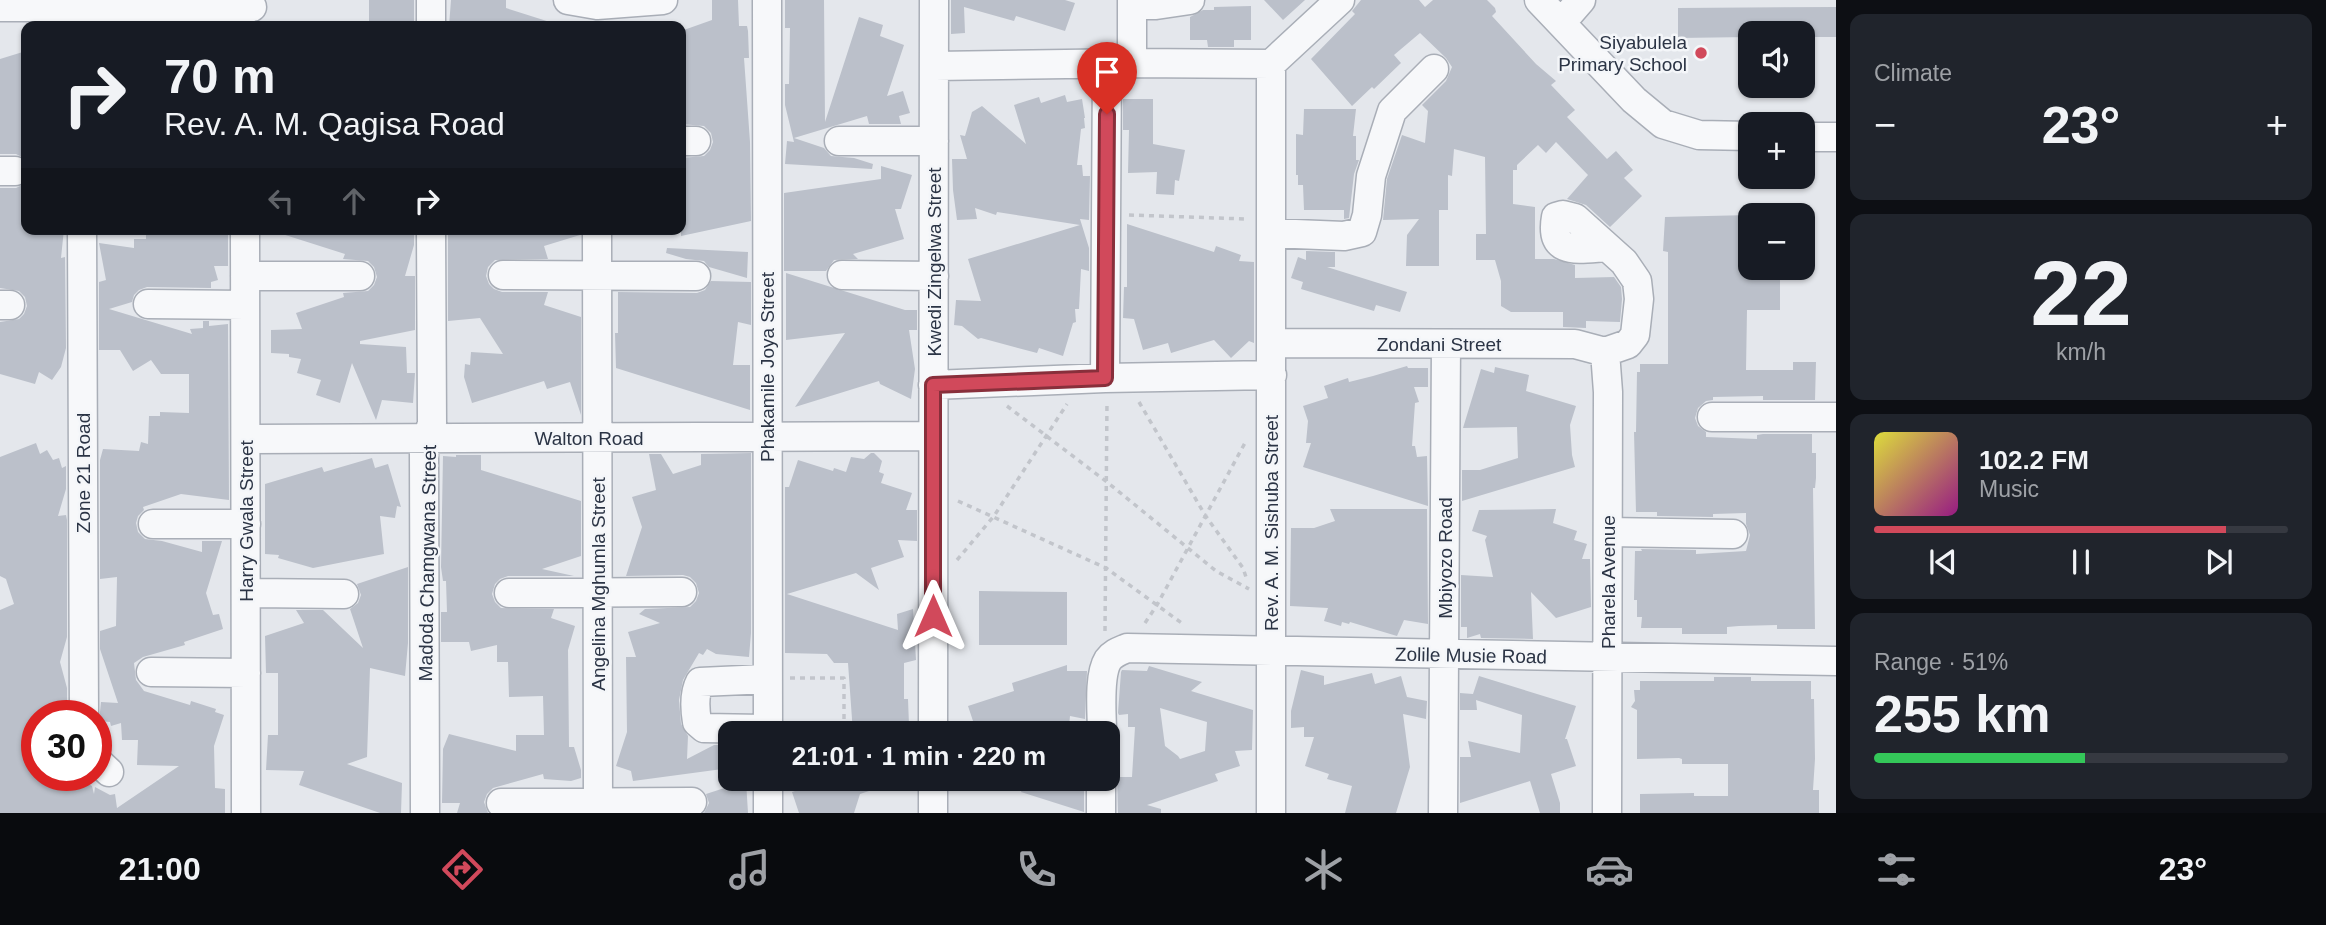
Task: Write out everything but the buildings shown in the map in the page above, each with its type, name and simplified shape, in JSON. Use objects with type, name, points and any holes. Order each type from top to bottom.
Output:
[{"type":"street","points":[[431,0],[431,21]]},
{"type":"street","points":[[568,0],[597,10],[663,0]]},
{"type":"street","name":"Phakamile Joya Street","points":[[766,0],[768,437],[775,679],[773,721]]},
{"type":"street","name":"Kwedi Zingelwa Street","points":[[933,721],[934,0]]},
{"type":"street","points":[[1105,378],[1107,215],[1119,63],[1132,2],[1165,4],[1190,0]]},
{"type":"street","points":[[935,66],[1271,64],[1340,0]]},
{"type":"street","points":[[1539,0],[1642,107],[1663,124],[1699,135],[1738,136]]},
{"type":"street","points":[[1561,23],[1581,0]]},
{"type":"street","points":[[0,7],[81,17],[245,11]]},
{"type":"street","name":"Rev. A. M. Sishuba Street","points":[[1271,64],[1271,813]]},
{"type":"street","points":[[1271,226],[1344,236],[1362,232],[1367,215],[1371,176],[1392,111],[1434,68]]},
{"type":"street","points":[[1815,137],[1836,137]]},
{"type":"street","points":[[839,141],[934,141]]},
{"type":"street","name":"Zone 21 Road","points":[[82,235],[84,700]]},
{"type":"street","name":"Harry Gwala Street","points":[[245,235],[246,813]]},
{"type":"street","name":"Madoda Chamgwana Street","points":[[425,813],[424,452],[432,423],[431,235]]},
{"type":"street","name":"Angelina Mghumla Street","points":[[597,235],[598,808]]},
{"type":"street","points":[[1605,352],[1628,344],[1633,339],[1639,299],[1639,287],[1633,273],[1606,247]]},
{"type":"street","points":[[503,275],[696,276]]},
{"type":"street","points":[[842,275],[934,276]]},
{"type":"street","points":[[245,276],[360,276]]},
{"type":"street","points":[[148,304],[245,305]]},
{"type":"street","name":"Zondani Street","points":[[1272,343],[1575,344],[1605,352]]},
{"type":"street","name":"Mbiyozo Road","points":[[1443,813],[1446,344]]},
{"type":"street","name":"Pharela Avenue","points":[[1605,352],[1608,392],[1607,813]]},
{"type":"street","points":[[933,385],[1272,375]]},
{"type":"street","points":[[1712,417],[1836,417]]},
{"type":"street","name":"Walton Road","points":[[246,439],[932,436]]},
{"type":"street","points":[[153,524],[246,524]]},
{"type":"street","points":[[1608,532],[1733,534]]},
{"type":"street","points":[[509,593],[682,592]]},
{"type":"street","points":[[246,593],[345,594]]},
{"type":"street","name":"Zolile Musie Road","points":[[1118,653],[1209,650],[1836,661]]},
{"type":"street","points":[[1102,721],[1103,679],[1118,653]]},
{"type":"street","points":[[151,672],[246,673]]},
{"type":"street","points":[[718,728],[704,728],[697,722],[695,713],[700,682],[775,679]]},
{"type":"street","points":[[768,791],[768,813]]},
{"type":"street","points":[[933,791],[933,813]]},
{"type":"street","points":[[1101,791],[1101,813]]},
{"type":"street","points":[[501,803],[598,808],[692,802]]},
{"type":"path","points":[[1107,215],[1271,226]]},
{"type":"path","points":[[1105,378],[1105,640],[1118,653],[1157,605],[1248,438]]},
{"type":"path","points":[[996,382],[997,399],[1107,482],[1216,571],[1249,589],[1243,568],[1205,515],[1135,395],[1135,378]]},
{"type":"path","points":[[933,569],[951,566],[994,516],[1072,397],[1072,379]]},
{"type":"path","points":[[933,498],[949,497],[1106,568],[1201,637],[1209,650]]},
{"type":"path","points":[[775,679],[844,678],[844,721]]},
{"type":"place","name":"Siyabulela Primary School","points":[[1701,53]]},
{"type":"route","points":[[933,616],[933,385],[1105,378],[1107,114]]}]
